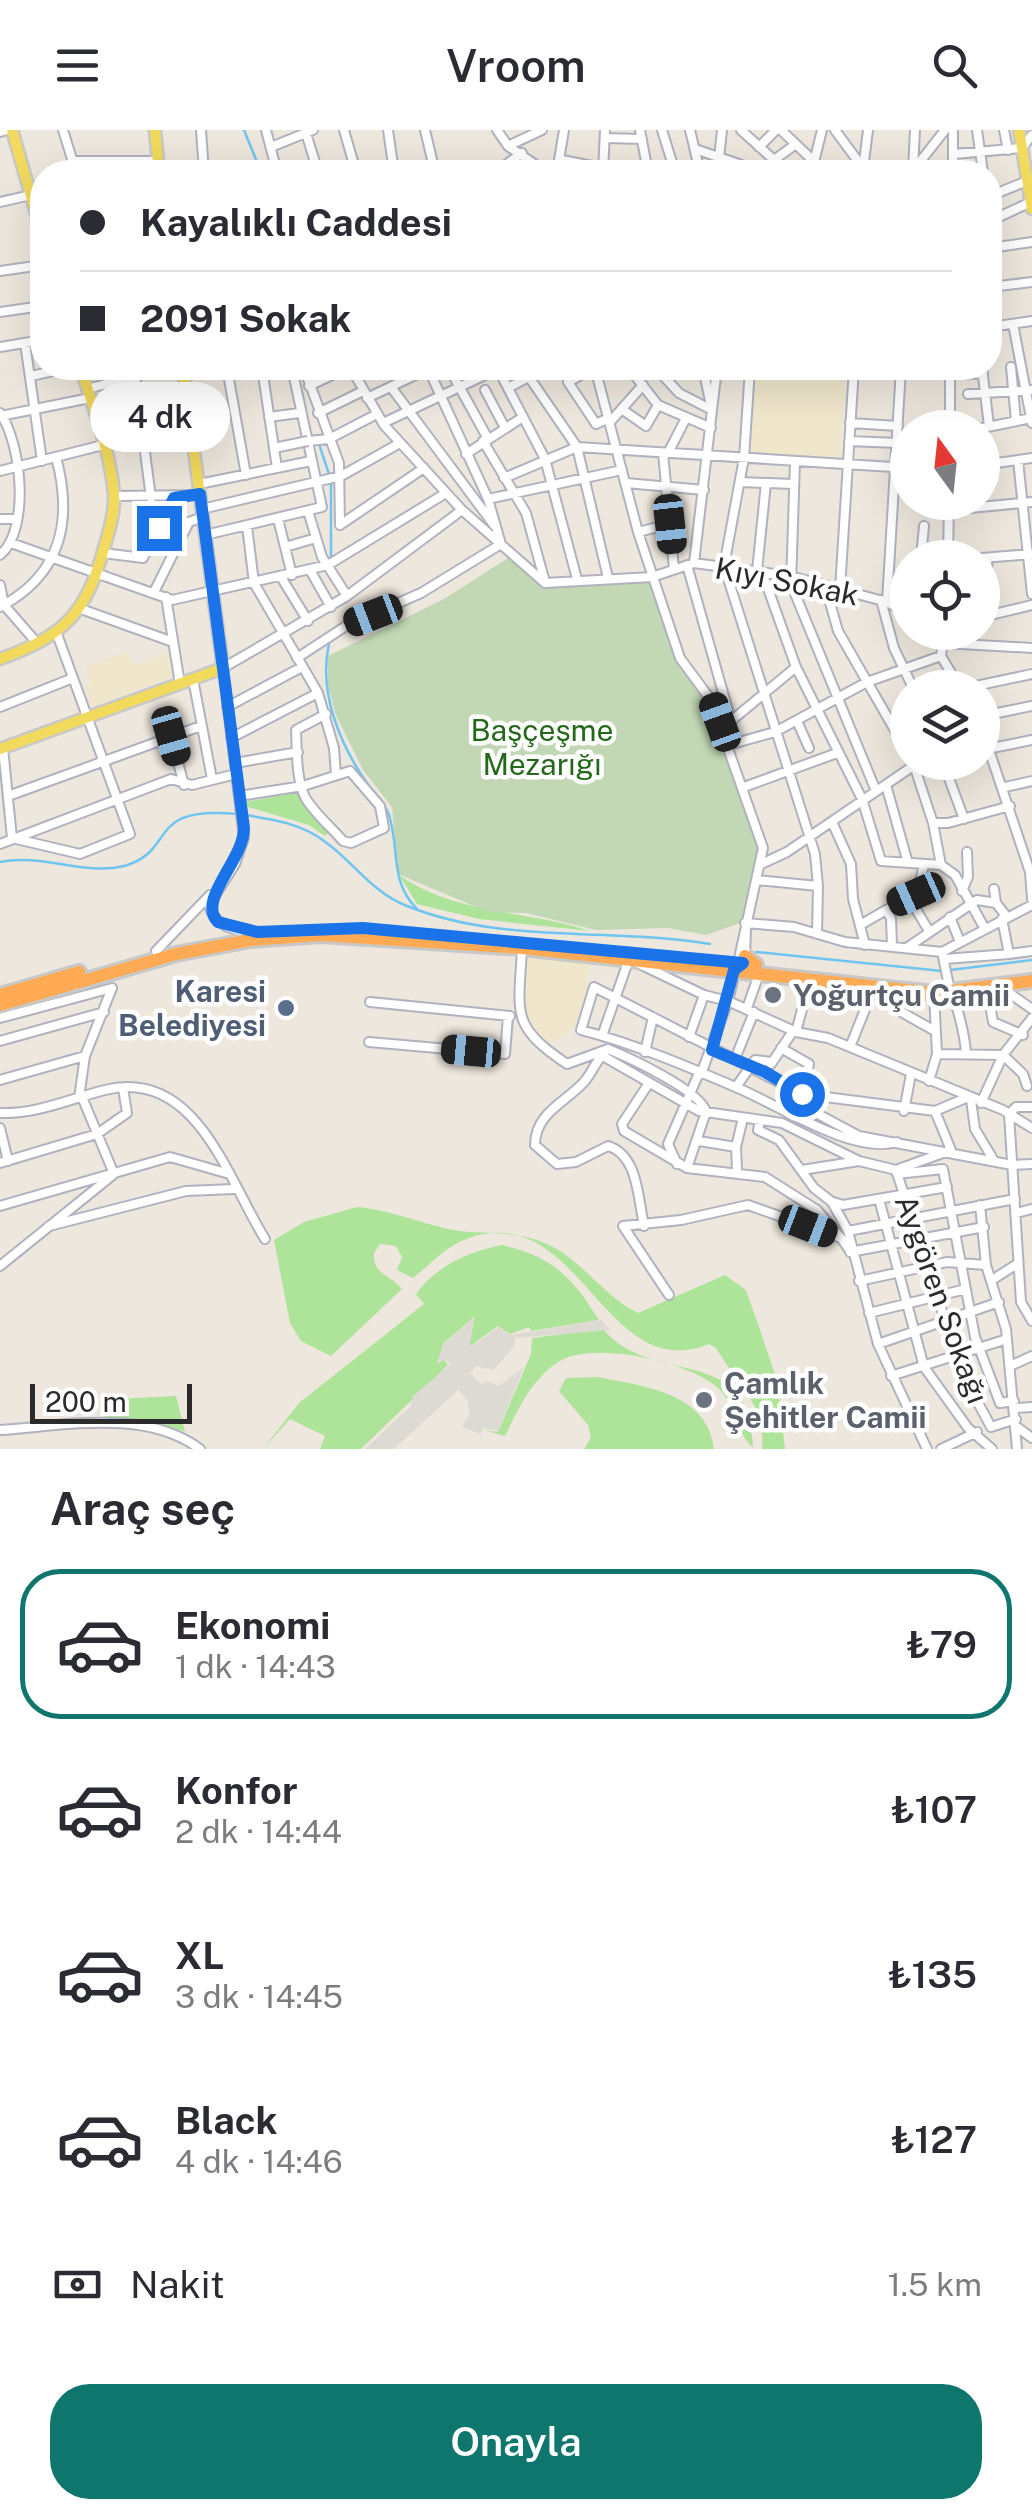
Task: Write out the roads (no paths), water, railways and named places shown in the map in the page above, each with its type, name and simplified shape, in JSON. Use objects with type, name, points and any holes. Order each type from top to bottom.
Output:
[{"type":"highway","points":[[0,995],[156,951],[257,932],[363,928],[743,961],[950,986],[992,987],[1032,978]]},
{"type":"highway","points":[[0,1006],[176,954],[251,940],[321,934],[628,959],[743,961],[874,986],[934,993],[950,986],[1032,978]]},
{"type":"main road","points":[[155,130],[158,160]]},
{"type":"main road","points":[[1019,130],[1031,205]]},
{"type":"main road","points":[[6,131],[30,191]]},
{"type":"main road","points":[[0,659],[57,634],[81,610],[98,572],[114,496],[85,380]]},
{"type":"main road","points":[[2,749],[222,668],[184,380]]},
{"type":"street","points":[[63,130],[71,160]]},
{"type":"street","points":[[201,130],[203,160]]},
{"type":"street","points":[[266,130],[274,160]]},
{"type":"street","points":[[344,130],[353,160]]},
{"type":"street","points":[[388,130],[392,160]]},
{"type":"street","points":[[425,130],[432,160]]},
{"type":"street","points":[[497,130],[508,146],[530,160]]},
{"type":"street","points":[[508,146],[542,130]]},
{"type":"street","points":[[562,160],[564,130]]},
{"type":"street","points":[[662,130],[671,160]]},
{"type":"street","points":[[690,130],[697,160]]},
{"type":"street","points":[[720,158],[722,130]]},
{"type":"street","points":[[741,130],[778,160],[796,144]]},
{"type":"street","points":[[759,147],[779,130],[812,160]]},
{"type":"street","points":[[814,160],[822,130]]},
{"type":"street","points":[[835,130],[855,160]]},
{"type":"street","points":[[914,160],[916,130]]},
{"type":"street","points":[[922,160],[945,130]]},
{"type":"street","points":[[953,130],[954,160]]},
{"type":"street","points":[[977,130],[981,160]]},
{"type":"street","points":[[1004,130],[1008,150]]},
{"type":"street","points":[[271,147],[310,132],[316,160]]},
{"type":"street","points":[[864,160],[866,132]]},
{"type":"street","points":[[604,160],[605,134],[641,135],[646,160]]},
{"type":"street","points":[[954,154],[1022,148],[1032,136]]},
{"type":"street","points":[[695,149],[726,160]]},
{"type":"street","points":[[513,160],[522,154]]},
{"type":"street","points":[[1002,191],[1029,179]]},
{"type":"street","points":[[0,202],[30,191]]},
{"type":"street","points":[[1002,216],[1031,205]]},
{"type":"street","points":[[1002,246],[1032,242]]},
{"type":"street","points":[[0,269],[30,267]]},
{"type":"street","points":[[1002,286],[1032,282]]},
{"type":"street","points":[[0,312],[30,308]]},
{"type":"street","points":[[1002,326],[1032,320]]},
{"type":"street","points":[[1013,324],[1016,422]]},
{"type":"street","points":[[1,344],[30,342]]},
{"type":"street","points":[[25,343],[30,370]]},
{"type":"street","points":[[1015,365],[1032,361]]},
{"type":"street","points":[[1000,425],[1032,420],[1030,390],[1015,365]]},
{"type":"street","points":[[32,380],[42,461]]},
{"type":"street","points":[[0,555],[11,544],[22,503],[1,415],[89,393],[117,380]]},
{"type":"street","points":[[136,380],[150,498]]},
{"type":"street","points":[[229,380],[246,475]]},
{"type":"street","points":[[264,380],[276,468]]},
{"type":"street","points":[[206,535],[322,507],[294,380]]},
{"type":"street","points":[[308,380],[341,476],[340,525],[424,468]]},
{"type":"street","points":[[310,386],[323,380]]},
{"type":"street","points":[[356,380],[376,415],[446,493],[545,582]]},
{"type":"street","points":[[318,413],[405,380]]},
{"type":"street","points":[[432,380],[488,499],[501,544]]},
{"type":"street","points":[[455,380],[526,513],[545,582]]},
{"type":"street","points":[[383,423],[473,380]]},
{"type":"street","points":[[504,380],[546,459],[577,579]]},
{"type":"street","points":[[508,388],[523,380]]},
{"type":"street","points":[[531,380],[577,447],[608,578]]},
{"type":"street","points":[[572,380],[568,382],[596,424],[624,410],[643,385]]},
{"type":"street","points":[[597,380],[638,532],[680,658],[712,700],[763,848],[746,924],[743,961],[751,1010],[736,1059]]},
{"type":"street","points":[[639,380],[658,405],[710,428]]},
{"type":"street","points":[[671,380],[679,393],[712,410],[706,380]]},
{"type":"street","points":[[716,380],[704,490],[691,564],[731,721],[728,745]]},
{"type":"street","points":[[749,380],[741,482],[724,566],[808,838],[818,886],[818,934]]},
{"type":"street","points":[[840,589],[853,380]]},
{"type":"street","points":[[899,410],[900,380]]},
{"type":"street","points":[[950,380],[950,410]]},
{"type":"street","points":[[983,380],[986,410]]},
{"type":"street","points":[[392,387],[406,412],[497,529]]},
{"type":"street","points":[[485,390],[504,426]]},
{"type":"street","points":[[968,394],[1030,390]]},
{"type":"street","points":[[624,410],[646,426],[658,405]]},
{"type":"street","points":[[0,471],[56,457],[189,412]]},
{"type":"street","points":[[269,417],[299,412]]},
{"type":"street","points":[[274,448],[329,439],[376,415]]},
{"type":"street","points":[[466,454],[523,417]]},
{"type":"street","points":[[674,569],[666,453],[686,418]]},
{"type":"street","points":[[850,423],[890,426]]},
{"type":"street","points":[[849,440],[890,443]]},
{"type":"street","points":[[154,592],[189,522],[202,513],[341,476],[400,443]]},
{"type":"street","points":[[504,478],[577,447],[890,467]]},
{"type":"street","points":[[2,606],[22,592],[54,558],[66,496],[56,457]]},
{"type":"street","points":[[1000,462],[1032,458]]},
{"type":"street","points":[[1018,460],[1032,594]]},
{"type":"street","points":[[114,496],[174,498],[246,475],[311,461]]},
{"type":"street","points":[[795,462],[790,576],[836,702],[876,791]]},
{"type":"street","points":[[488,499],[622,470]]},
{"type":"street","points":[[741,482],[793,484]]},
{"type":"street","points":[[626,483],[704,490]]},
{"type":"street","points":[[766,483],[759,572],[796,667],[862,799],[882,861],[942,864]]},
{"type":"street","points":[[11,544],[166,597],[328,566],[446,493]]},
{"type":"street","points":[[103,553],[144,558],[174,498]]},
{"type":"street","points":[[1000,504],[1032,502]]},
{"type":"street","points":[[257,932],[226,927],[212,916],[210,900],[239,855],[244,828],[222,668],[347,596],[462,510]]},
{"type":"street","points":[[308,511],[328,566],[347,596]]},
{"type":"street","points":[[0,519],[17,519]]},
{"type":"street","points":[[278,519],[292,575]]},
{"type":"street","points":[[891,520],[884,601],[903,669]]},
{"type":"street","points":[[638,532],[670,524]]},
{"type":"street","points":[[247,526],[254,583],[318,693],[326,714],[336,775]]},
{"type":"street","points":[[923,540],[924,526]]},
{"type":"street","points":[[285,546],[316,538]]},
{"type":"street","points":[[297,658],[346,626],[407,600],[501,544]]},
{"type":"street","points":[[1000,557],[1029,554]]},
{"type":"street","name":"Kıyı Sokak","points":[[545,582],[652,577],[691,564],[724,566],[790,576],[890,604]]},
{"type":"street","points":[[310,570],[330,607]]},
{"type":"street","points":[[282,577],[308,620]]},
{"type":"street","points":[[0,585],[2,606],[37,643]]},
{"type":"street","points":[[825,585],[838,632],[890,722]]},
{"type":"street","points":[[166,597],[180,684]]},
{"type":"street","points":[[1000,614],[1032,606]]},
{"type":"street","points":[[81,610],[174,642]]},
{"type":"street","points":[[12,838],[80,854],[130,834],[57,634]]},
{"type":"street","points":[[1000,646],[1032,648]]},
{"type":"street","points":[[942,650],[941,656],[951,670]]},
{"type":"street","points":[[728,745],[775,732],[867,682],[941,656]]},
{"type":"street","points":[[227,707],[302,667]]},
{"type":"street","points":[[731,721],[796,667]]},
{"type":"street","points":[[1000,680],[1032,674]]},
{"type":"street","points":[[0,707],[73,678]]},
{"type":"street","points":[[192,679],[212,779]]},
{"type":"street","points":[[231,738],[318,693]]},
{"type":"street","points":[[1000,712],[1032,706]]},
{"type":"street","points":[[239,796],[302,786],[350,771],[385,817],[384,828],[351,842],[344,841],[304,796],[302,786],[296,730],[326,714]]},
{"type":"street","points":[[797,722],[809,748]]},
{"type":"street","points":[[8,796],[201,726]]},
{"type":"street","points":[[171,736],[184,785]]},
{"type":"street","points":[[1000,746],[1032,740]]},
{"type":"street","points":[[2,749],[12,838]]},
{"type":"street","points":[[234,763],[298,752]]},
{"type":"street","points":[[744,787],[837,753]]},
{"type":"street","points":[[0,844],[172,779],[184,785],[236,774]]},
{"type":"street","points":[[944,959],[960,942],[1032,902],[1028,862],[1000,774]]},
{"type":"street","points":[[761,864],[808,838],[893,780]]},
{"type":"street","points":[[920,780],[942,864],[955,874],[985,929]]},
{"type":"street","points":[[950,780],[964,818]]},
{"type":"street","points":[[1004,787],[1032,781]]},
{"type":"street","points":[[886,785],[908,864]]},
{"type":"street","points":[[933,822],[1010,806]]},
{"type":"street","points":[[832,822],[851,864],[864,945]]},
{"type":"street","points":[[962,891],[968,876],[967,852]]},
{"type":"street","points":[[924,865],[916,894],[917,917],[929,931]]},
{"type":"street","points":[[156,951],[226,876]]},
{"type":"street","points":[[757,880],[818,886]]},
{"type":"street","points":[[994,888],[996,904],[1004,918],[1009,954]]},
{"type":"street","points":[[862,924],[916,894]]},
{"type":"street","points":[[908,947],[971,904],[996,904]]},
{"type":"street","points":[[886,910],[891,918],[892,946]]},
{"type":"street","points":[[950,917],[960,942]]},
{"type":"street","points":[[746,924],[794,926],[864,945],[908,947],[944,959],[1032,950]]},
{"type":"street","points":[[522,948],[519,1017],[531,1036],[567,1064],[604,1052],[688,1092],[704,1104],[706,1112],[699,1141],[687,1168]]},
{"type":"street","points":[[602,1036],[628,959],[795,1032],[850,1048],[929,1080],[1032,1128]]},
{"type":"street","points":[[944,959],[958,1014],[965,1024],[966,1054]]},
{"type":"street","points":[[676,1164],[668,1144],[688,1092],[712,1050],[743,961]]},
{"type":"street","points":[[765,1072],[795,1032],[809,983]]},
{"type":"street","points":[[850,1048],[874,986]]},
{"type":"street","points":[[897,1142],[884,1146],[856,1140],[736,1087],[581,1030],[594,987],[802,1094],[904,1111],[936,1112],[968,1099]]},
{"type":"street","points":[[992,987],[1032,1009]]},
{"type":"street","points":[[992,987],[993,1022],[1023,1035]]},
{"type":"street","points":[[0,1018],[112,988],[84,1056],[81,1098],[114,1174]]},
{"type":"street","points":[[901,989],[896,1009],[936,1031]]},
{"type":"street","points":[[929,1080],[937,1054],[934,993]]},
{"type":"street","points":[[689,1037],[704,995]]},
{"type":"street","points":[[370,1002],[519,1017]]},
{"type":"street","points":[[0,1041],[104,1012]]},
{"type":"street","points":[[369,1042],[505,1054],[508,1016]]},
{"type":"street","points":[[645,1052],[653,1017]]},
{"type":"street","points":[[981,1103],[1003,1055],[1023,1035],[1032,1018]]},
{"type":"street","points":[[781,1048],[809,1064],[802,1094],[816,1113],[845,1130],[1012,1165],[1032,1164]]},
{"type":"street","points":[[604,1052],[649,1083],[706,1112],[782,1123],[859,1160],[896,1172],[943,1169],[978,1350],[1000,1402],[1030,1405]]},
{"type":"street","points":[[604,1052],[587,1079],[556,1104],[536,1132],[535,1145],[557,1164],[576,1162],[608,1146],[621,1152],[630,1162],[644,1226]]},
{"type":"street","points":[[937,1054],[1003,1055],[1023,1074],[1029,1086],[1028,1107],[1008,1114]]},
{"type":"street","points":[[0,1080],[84,1056]]},
{"type":"street","points":[[736,1087],[755,1060],[772,1062]]},
{"type":"street","points":[[904,1111],[912,1074]]},
{"type":"street","points":[[649,1083],[622,1124],[624,1131],[687,1168],[737,1170],[766,1176],[803,1200],[850,1252]]},
{"type":"street","points":[[0,1128],[4,1162],[97,1134],[127,1114],[124,1088]]},
{"type":"street","points":[[0,1113],[31,1112],[124,1088],[166,1097],[198,1120],[265,1239]]},
{"type":"street","points":[[737,1170],[736,1147],[754,1095]]},
{"type":"street","points":[[968,1099],[975,1129],[994,1161]]},
{"type":"street","points":[[936,1112],[952,1150]]},
{"type":"street","points":[[1008,1114],[1020,1302],[1032,1321]]},
{"type":"street","points":[[760,1120],[758,1130],[779,1140],[832,1202],[848,1231],[850,1252],[878,1344],[926,1449]]},
{"type":"street","points":[[699,1141],[736,1147]]},
{"type":"street","points":[[896,1172],[952,1150]]},
{"type":"street","points":[[0,1206],[170,1158],[226,1172]]},
{"type":"street","points":[[802,1170],[859,1160]]},
{"type":"street","name":"Aygören Sokağı","points":[[896,1172],[957,1357],[991,1427]]},
{"type":"street","points":[[0,1262],[14,1257],[114,1174]]},
{"type":"street","points":[[832,1202],[843,1205],[946,1188]]},
{"type":"street","points":[[49,1226],[186,1191],[234,1189]]},
{"type":"street","points":[[879,1199],[924,1367],[968,1428],[992,1449]]},
{"type":"street","points":[[848,1231],[1015,1199]]},
{"type":"street","points":[[670,1294],[624,1226],[644,1226],[748,1205],[840,1238]]},
{"type":"street","points":[[980,1205],[986,1265],[1007,1339],[1018,1449]]},
{"type":"street","points":[[1016,1212],[1032,1210]]},
{"type":"street","points":[[850,1252],[984,1228]]},
{"type":"street","points":[[859,1281],[926,1266],[960,1262],[986,1265]]},
{"type":"street","points":[[992,1280],[1012,1271],[1018,1262]]},
{"type":"street","points":[[869,1313],[966,1289]]},
{"type":"street","points":[[878,1344],[999,1302]]},
{"type":"street","points":[[1020,1302],[1032,1303]]},
{"type":"street","points":[[891,1376],[1007,1339]]},
{"type":"street","points":[[1010,1366],[1032,1356]]},
{"type":"street","points":[[941,1449],[976,1432],[1016,1423]]},
{"type":"street","points":[[1016,1423],[1032,1438]]},
{"type":"street","points":[[0,1430],[154,1426],[181,1436],[200,1449]]},
{"type":"waterway","points":[[244,130],[256,160]]},
{"type":"waterway","points":[[320,447],[329,474]]},
{"type":"waterway","points":[[331,485],[331,558]]},
{"type":"waterway","points":[[329,644],[326,680],[334,717],[357,768],[389,815],[402,887],[417,909]]},
{"type":"waterway","points":[[0,862],[124,866],[141,859],[166,831],[188,816],[237,814]]},
{"type":"waterway","points":[[245,815],[306,830],[335,849],[383,893],[444,918],[519,931],[710,944]]},
{"type":"waterway","points":[[756,952],[942,971],[1032,960]]},
{"type":"place","name":"Yoğurtçu Camii","points":[[773,995]]},
{"type":"place","name":"Karesi Belediyesi","points":[[286,1008]]},
{"type":"place","name":"Çamlık Şehitler Camii","points":[[704,1400]]},
{"type":"park label","name":"Başçeşme Mezarığı","points":[[542,747]]}]
